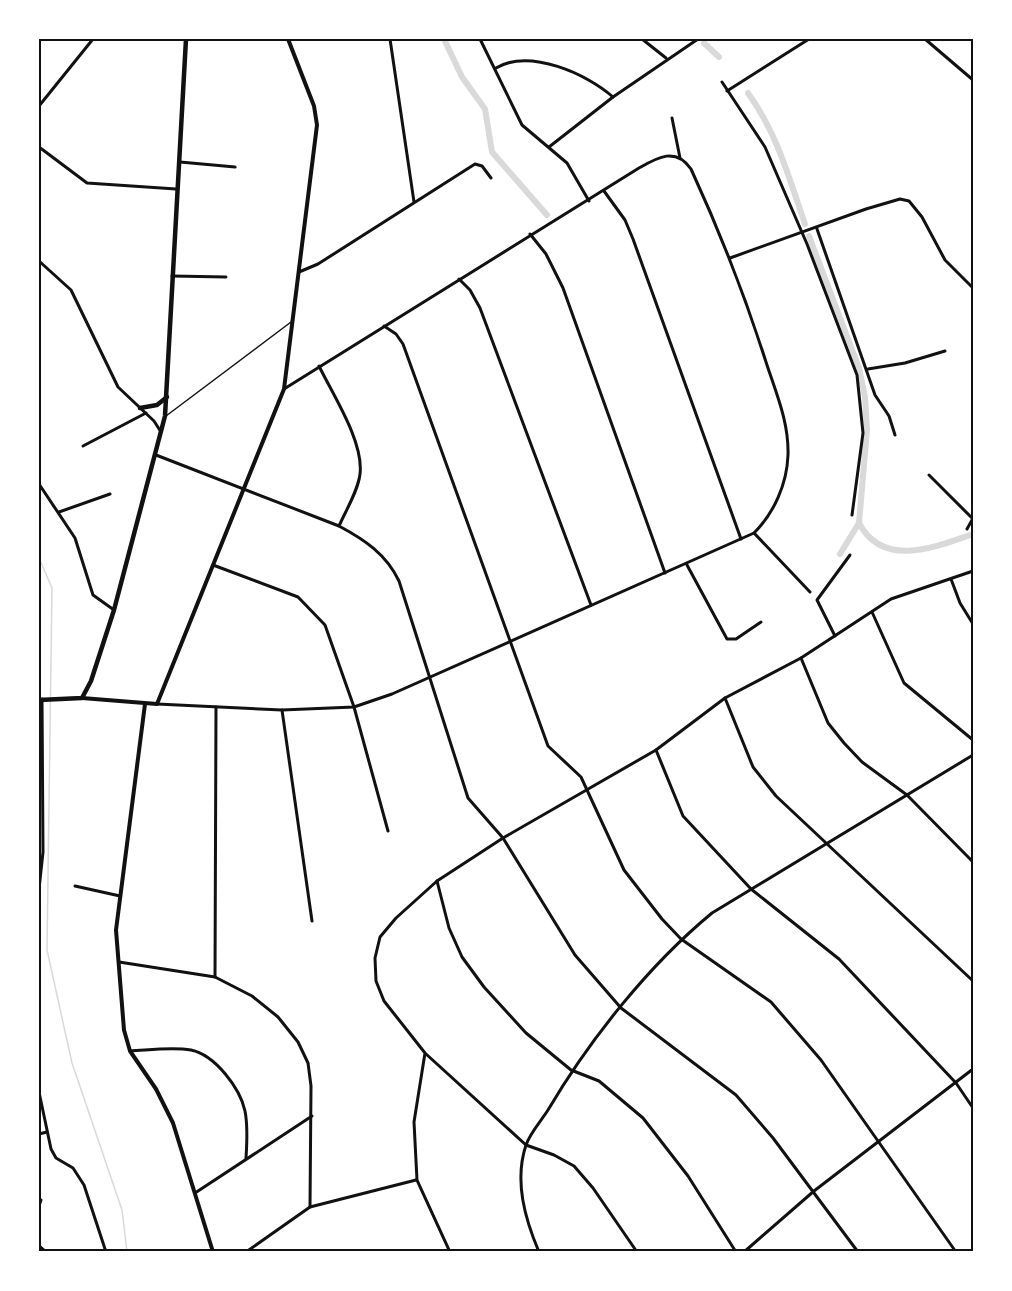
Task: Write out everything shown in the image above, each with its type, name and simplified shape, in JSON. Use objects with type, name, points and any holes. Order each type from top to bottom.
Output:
[{"type":"main road","points":[[41,699],[82,698],[91,681],[114,610],[165,416],[186,39]]},
{"type":"main road","points":[[140,408],[157,405],[167,397]]},
{"type":"street","points":[[39,106],[93,39]]},
{"type":"street","points":[[157,704],[284,389],[317,125],[314,106],[288,39]]},
{"type":"street","points":[[390,39],[414,202]]},
{"type":"street","points":[[480,39],[522,125],[567,163],[589,201]]},
{"type":"street","points":[[642,39],[667,59]]},
{"type":"street","points":[[549,147],[613,97],[698,39]]},
{"type":"street","points":[[727,91],[809,39]]},
{"type":"street","points":[[925,39],[973,80]]},
{"type":"street","points":[[495,68],[513,62],[544,64],[588,80],[613,97]]},
{"type":"street","points":[[722,82],[765,147],[850,357],[860,391],[863,433],[852,514]]},
{"type":"street","points":[[82,698],[144,704],[282,710],[354,707],[432,678],[512,639],[687,565],[754,533],[766,521],[785,480],[788,456],[787,425],[730,258],[691,170],[680,158],[672,118]]},
{"type":"street","points":[[39,147],[87,183],[176,189]]},
{"type":"street","points":[[284,389],[661,155],[680,158]]},
{"type":"street","points":[[178,162],[235,167]]},
{"type":"street","points":[[300,272],[318,264],[477,163],[491,178]]},
{"type":"street","points":[[604,191],[625,220],[633,239],[741,539]]},
{"type":"street","points":[[730,258],[817,229],[876,205],[900,199],[909,201],[922,217],[945,260],[973,288]]},
{"type":"street","points":[[817,229],[868,369],[875,395],[889,416],[895,435]]},
{"type":"street","points":[[531,234],[546,254],[562,288],[665,573]]},
{"type":"street","points":[[39,261],[71,290],[112,377],[124,395],[146,413],[161,432]]},
{"type":"street","points":[[172,276],[226,277]]},
{"type":"street","points":[[459,279],[470,290],[480,308],[591,605]]},
{"type":"street","points":[[384,326],[396,334],[403,344],[512,639],[548,746],[581,777],[590,790],[624,870],[662,919],[681,939],[771,1002],[821,1060],[956,1252]]},
{"type":"street","points":[[868,369],[905,363],[945,351]]},
{"type":"street","points":[[320,366],[345,417],[360,463],[360,475],[339,526]]},
{"type":"street","points":[[83,446],[146,413]]},
{"type":"street","points":[[156,455],[339,526],[366,540],[394,571],[432,678],[468,798],[503,838],[574,955],[621,1008],[736,1095],[814,1191],[858,1252]]},
{"type":"street","points":[[929,475],[973,519],[967,529]]},
{"type":"street","points":[[39,484],[59,512],[82,553],[93,594],[114,610]]},
{"type":"street","points":[[59,512],[110,494]]},
{"type":"street","points":[[754,533],[810,592]]},
{"type":"street","points":[[835,636],[817,600],[850,555]]},
{"type":"street","points":[[212,564],[298,597],[325,625],[354,707],[388,831]]},
{"type":"street","points":[[687,565],[727,639],[736,639],[761,622]]},
{"type":"street","points":[[637,1252],[593,1188],[574,1166],[554,1155],[526,1145],[425,1053],[384,1001],[376,981],[375,958],[381,937],[396,918],[437,881],[503,838],[656,750],[725,698],[801,658],[891,599],[973,571]]},
{"type":"street","points":[[951,579],[960,603],[973,624]]},
{"type":"street","points":[[872,612],[904,683],[973,740]]},
{"type":"street","points":[[801,658],[828,723],[862,762],[907,795],[973,862]]},
{"type":"street","points":[[725,698],[753,767],[776,796],[973,981]]},
{"type":"street","points":[[39,889],[43,852],[41,699]]},
{"type":"street","points":[[144,704],[116,930],[124,1030],[130,1051],[165,1105],[213,1252]]},
{"type":"street","points":[[215,978],[216,707]]},
{"type":"street","points":[[282,710],[312,921]]},
{"type":"street","points":[[656,750],[683,816],[750,889],[839,959],[956,1083],[973,1108]]},
{"type":"street","points":[[539,1252],[524,1215],[522,1191],[526,1145],[571,1070],[681,939],[712,913],[750,889],[973,755]]},
{"type":"street","points":[[437,881],[449,928],[462,957],[484,987],[526,1033],[571,1070],[599,1081],[643,1118],[688,1176],[736,1252]]},
{"type":"street","points":[[75,886],[120,896]]},
{"type":"street","points":[[118,962],[215,978],[252,996],[278,1017],[298,1042],[308,1063],[312,1116],[310,1207]]},
{"type":"street","points":[[130,1051],[181,1049],[207,1056],[220,1069],[241,1099],[246,1121],[246,1158]]},
{"type":"street","points":[[425,1053],[414,1122],[417,1180],[450,1252]]},
{"type":"street","points":[[744,1252],[814,1191],[973,1069]]},
{"type":"street","points":[[39,1092],[54,1155],[73,1168],[89,1195],[106,1252]]},
{"type":"street","points":[[195,1193],[312,1116]]},
{"type":"street","points":[[39,1134],[47,1132]]},
{"type":"street","points":[[246,1252],[310,1207],[417,1180]]},
{"type":"street","points":[[39,1206],[41,1200]]},
{"type":"street","points":[[39,1246],[46,1252]]},
{"type":"lane","points":[[165,416],[291,322]]},
{"type":"waterway","points":[[444,39],[462,77],[485,109],[492,152],[547,215]]},
{"type":"waterway","points":[[704,43],[719,57]]},
{"type":"waterway","points":[[748,93],[775,140],[805,224]]},
{"type":"waterway","points":[[809,236],[859,368],[865,397],[867,430],[859,523],[840,554]]},
{"type":"waterway","points":[[859,523],[869,537],[882,546],[896,550],[911,551],[927,548],[973,534]]},
{"type":"waterway","points":[[39,558],[52,588],[47,950],[72,1063],[122,1210],[127,1252]]}]
